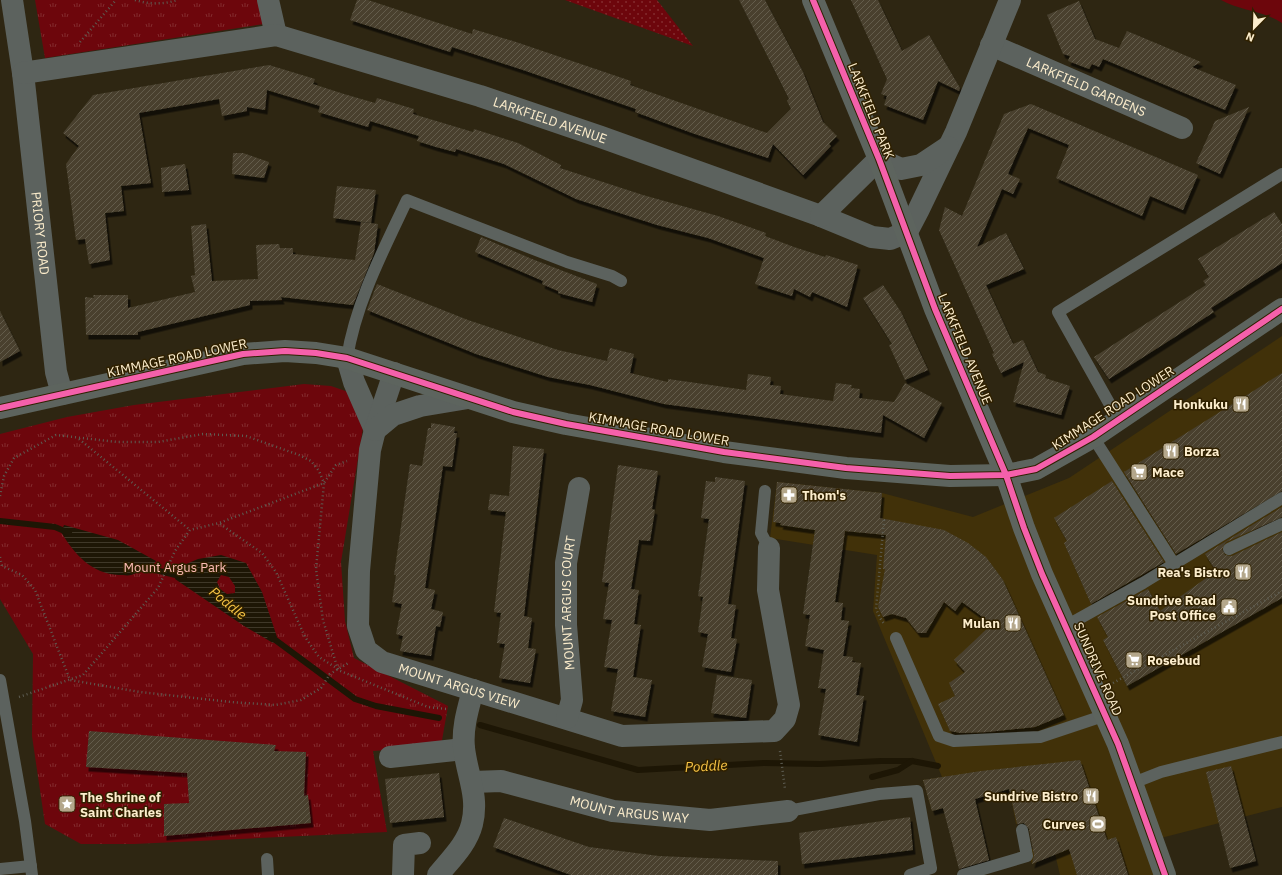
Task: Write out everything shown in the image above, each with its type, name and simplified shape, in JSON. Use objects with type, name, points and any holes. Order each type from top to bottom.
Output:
[{"type":"main road","name":"LARKFIELD PARK","points":[[813,0],[879,159],[907,232]]},
{"type":"main road","name":"LARKFIELD AVENUE","points":[[907,232],[935,309],[1006,474]]},
{"type":"main road","name":"KIMMAGE ROAD LOWER","points":[[0,408],[243,354],[285,351],[316,353],[347,358],[513,412],[566,424],[724,452],[846,468],[950,476],[1006,474],[1036,469],[1094,437],[1118,419],[1282,309]]},
{"type":"main road","name":"SUNDRIVE ROAD","points":[[1006,474],[1034,554],[1106,715],[1133,783],[1165,875]]},
{"type":"street","name":"PRIORY ROAD","points":[[12,0],[23,72],[56,372],[62,394]]},
{"type":"street","points":[[23,72],[276,35],[268,0]]},
{"type":"street","points":[[907,232],[948,148],[1010,0]]},
{"type":"street","name":"LARKFIELD AVENUE","points":[[276,35],[480,96],[821,216],[872,237],[890,239],[907,232]]},
{"type":"street","name":"LARKFIELD GARDENS","points":[[991,45],[1182,128]]},
{"type":"street","points":[[821,216],[879,159],[901,169],[921,165],[948,148]]},
{"type":"street","points":[[347,358],[354,382],[374,430],[393,415],[420,406],[468,398]]},
{"type":"street","name":"MOUNT ARGUS VIEW","points":[[394,373],[374,430],[368,462],[359,571],[358,626],[366,650],[382,662],[470,701],[567,718],[622,736],[774,731],[785,720],[789,705],[768,590],[769,548]]},
{"type":"street","name":"MOUNT ARGUS COURT","points":[[567,718],[572,700],[566,625],[566,563],[579,488]]},
{"type":"street","points":[[438,875],[464,844],[472,824],[475,802],[473,782],[464,742],[470,701]]},
{"type":"street","points":[[390,757],[464,742]]},
{"type":"street","name":"MOUNT ARGUS WAY","points":[[473,782],[501,781],[613,811],[710,820],[788,812]]},
{"type":"street","points":[[404,875],[404,845],[420,843]]},
{"type":"lane","points":[[1118,419],[1058,312],[1282,174]]},
{"type":"lane","points":[[347,358],[352,329],[379,260],[407,200],[567,262],[612,276],[621,281]]},
{"type":"lane","points":[[1094,437],[1174,564]]},
{"type":"lane","points":[[765,491],[761,533],[769,548]]},
{"type":"lane","points":[[1066,626],[1174,564],[1282,498]]},
{"type":"lane","points":[[1229,549],[1282,524]]},
{"type":"lane","points":[[896,638],[939,736],[954,741],[1040,737],[1106,715]]},
{"type":"lane","points":[[0,680],[5,702],[32,870],[0,869]]},
{"type":"lane","points":[[1133,783],[1160,772],[1282,742]]},
{"type":"lane","points":[[788,812],[879,794],[917,791],[931,868],[910,875]]},
{"type":"lane","points":[[963,875],[1026,856],[1022,830]]},
{"type":"lane","points":[[267,859],[268,875]]},
{"type":"path","points":[[60,66],[116,0]]},
{"type":"path","points":[[135,0],[147,3],[170,2],[177,0]]},
{"type":"path","points":[[0,496],[4,476],[14,458],[56,436],[117,442],[158,442],[203,434],[246,436],[299,455],[311,462],[320,471],[324,483],[316,569],[323,620],[338,670]]},
{"type":"path","points":[[78,438],[190,530]]},
{"type":"path","points":[[5,702],[83,675],[158,588],[174,551],[190,530],[219,523],[324,483],[336,465],[359,456],[368,462]]},
{"type":"path","points":[[880,618],[876,609],[884,520]]},
{"type":"path","points":[[219,523],[262,553],[276,572],[305,637],[320,657],[338,670],[428,707],[454,711],[470,701]]},
{"type":"path","points":[[0,557],[2,566],[22,575],[35,590],[70,680]]},
{"type":"path","points":[[1122,678],[1282,591]]},
{"type":"path","points":[[70,680],[140,692],[231,702],[275,705],[301,700],[321,688],[330,674]]},
{"type":"path","points":[[781,756],[782,771]]},
{"type":"shaded area","points":[[1282,336],[1282,807],[1153,840],[1165,875],[1060,875],[1055,854],[1032,864],[1027,851],[1035,848],[1026,821],[1016,824],[1009,787],[988,794],[989,795],[932,811],[923,780],[942,777],[873,611],[877,555],[770,538],[777,482],[882,493],[973,517],[1069,478]]},
{"type":"green space","points":[[35,0],[260,0],[264,24],[45,58]]},
{"type":"green space","points":[[565,0],[657,0],[693,46]]},
{"type":"green space","points":[[1221,0],[1282,0],[1282,23],[1267,15],[1228,4]]},
{"type":"green space","name":"Mount Argus Park","points":[[304,384],[331,386],[357,395],[364,422],[341,562],[345,621],[354,658],[448,706],[441,746],[373,751],[387,832],[134,844],[81,844],[45,824],[32,736],[33,654],[0,599],[0,434],[67,417],[134,405]]},
{"type":"water","points":[[64,525],[118,540],[156,561],[154,564],[130,575],[109,574],[100,571],[92,567],[72,548],[61,532]]},
{"type":"water","points":[[221,555],[246,563],[262,592],[277,637],[273,643],[244,626],[175,579],[179,567],[198,559]],"holes":[[[221,575],[229,577],[235,586],[235,593],[227,594],[220,589],[217,582]]]},
{"type":"building","points":[[357,0],[368,0],[472,34],[473,29],[516,42],[631,81],[630,85],[767,133],[791,109],[787,101],[789,99],[739,0],[765,0],[803,72],[823,122],[837,136],[829,144],[831,146],[803,175],[773,144],[768,158],[692,133],[635,112],[636,109],[523,70],[452,47],[450,52],[350,20]]},
{"type":"building","points":[[851,0],[878,0],[902,51],[929,35],[960,88],[959,91],[938,81],[923,120],[884,105],[887,96],[881,94],[887,79]]},
{"type":"building","points":[[1079,1],[1095,39],[1119,48],[1127,31],[1201,62],[1192,67],[1236,85],[1225,110],[1103,59],[1099,67],[1092,64],[1089,69],[1068,61],[1070,56],[1063,54],[1047,15]]},
{"type":"building","points":[[269,65],[315,79],[313,84],[344,94],[375,103],[377,98],[414,109],[413,114],[473,132],[474,129],[518,143],[561,165],[560,168],[643,195],[718,216],[766,233],[765,236],[794,247],[825,257],[826,255],[858,265],[847,307],[812,292],[810,297],[794,289],[792,296],[755,284],[764,258],[708,238],[657,225],[576,199],[504,164],[456,149],[455,152],[417,141],[419,136],[370,121],[368,127],[318,112],[320,106],[267,90],[265,110],[247,107],[247,111],[222,116],[219,99],[139,113],[151,183],[121,186],[124,211],[105,213],[110,260],[89,264],[85,239],[76,240],[66,164],[79,146],[63,133],[93,95]]},
{"type":"building","points":[[1031,104],[1198,175],[1183,210],[1150,196],[1142,216],[1056,178],[1069,145],[1028,128],[1008,174],[1020,179],[1013,194],[1002,189],[977,247],[1006,233],[1024,269],[986,285],[1013,344],[1023,340],[1038,372],[1046,375],[1045,378],[1070,386],[1061,415],[1013,402],[1024,362],[1001,373],[992,354],[994,353],[939,230],[945,207],[962,216],[1004,114]]},
{"type":"building","points":[[1249,107],[1220,174],[1196,163],[1215,121]]},
{"type":"building","points":[[233,153],[243,153],[269,162],[264,178],[232,174]]},
{"type":"building","points":[[185,164],[189,190],[162,192],[161,168]]},
{"type":"building","points":[[337,186],[376,190],[371,223],[333,218]]},
{"type":"building","points":[[1274,212],[1282,224],[1282,263],[1211,308],[1214,312],[1109,379],[1094,357],[1206,285],[1203,281],[1209,277],[1198,259]]},
{"type":"building","points":[[361,222],[378,224],[374,253],[353,305],[281,297],[282,300],[250,301],[250,305],[138,332],[138,335],[86,335],[85,297],[94,298],[93,295],[128,295],[128,308],[195,292],[191,276],[195,275],[191,226],[206,224],[212,281],[258,279],[256,245],[279,244],[280,248],[293,248],[293,254],[355,260]]},
{"type":"building","points":[[481,237],[532,259],[597,284],[592,302],[558,293],[558,291],[542,284],[543,281],[475,252]]},
{"type":"building","points":[[377,284],[468,320],[558,350],[607,361],[610,348],[634,354],[630,373],[668,382],[668,379],[746,390],[748,374],[771,377],[770,385],[781,386],[780,394],[833,401],[836,383],[852,385],[851,388],[860,389],[859,398],[894,402],[905,383],[942,403],[924,438],[883,415],[881,433],[664,404],[590,385],[548,377],[476,354],[367,310]]},
{"type":"building","points":[[883,285],[901,312],[928,370],[905,380],[889,345],[892,344],[863,298]]},
{"type":"building","points":[[0,311],[20,351],[0,362]]},
{"type":"building","points":[[1282,373],[1282,491],[1176,554],[1124,472]]},
{"type":"building","points":[[431,423],[455,427],[454,433],[457,433],[452,467],[443,466],[425,588],[435,590],[431,609],[443,612],[440,627],[436,626],[431,656],[400,651],[403,636],[396,634],[402,604],[392,602],[396,575],[394,575],[410,464],[422,466],[428,428],[431,428]]},
{"type":"building","points":[[513,446],[544,449],[524,616],[532,618],[528,648],[536,649],[530,683],[499,678],[505,644],[497,643],[501,613],[494,612],[506,512],[488,510],[490,494],[509,496]]},
{"type":"building","points":[[618,465],[658,471],[652,509],[655,510],[650,541],[639,540],[631,589],[639,590],[634,624],[641,625],[633,677],[652,680],[645,717],[611,711],[618,669],[604,667],[612,620],[603,619],[609,583],[602,582]]},
{"type":"building","points":[[715,477],[745,481],[728,604],[736,605],[731,638],[737,639],[731,672],[702,667],[708,634],[698,632],[703,597],[698,596],[709,519],[701,518],[706,481],[715,482]]},
{"type":"building","points":[[1112,481],[1164,562],[1091,604],[1064,543],[1067,541],[1054,518]]},
{"type":"building","points":[[777,482],[882,493],[880,518],[944,530],[968,543],[986,557],[1003,580],[1064,715],[1035,727],[987,732],[961,733],[950,731],[938,704],[955,696],[949,683],[965,672],[954,660],[992,624],[962,602],[955,611],[944,602],[926,633],[918,633],[906,618],[892,614],[883,617],[878,607],[885,569],[883,569],[886,535],[845,531],[835,602],[843,603],[841,620],[849,621],[843,656],[853,657],[852,662],[861,663],[856,695],[864,696],[857,742],[818,735],[826,689],[818,688],[824,650],[805,646],[810,615],[803,614],[815,530],[780,525],[781,523],[773,522]]},
{"type":"building","points":[[1282,507],[1282,517],[1226,542],[1222,549],[1225,555],[1232,556],[1282,532],[1282,598],[1127,686],[1103,640],[1108,637],[1097,617],[1148,589],[1160,611],[1216,571],[1205,554]]},
{"type":"building","points":[[717,675],[752,680],[746,718],[711,713]]},
{"type":"building","points":[[89,731],[276,745],[274,751],[306,752],[304,796],[308,795],[311,823],[164,836],[164,804],[189,803],[187,773],[86,767]]},
{"type":"building","points":[[1080,760],[1107,840],[1116,837],[1128,875],[1077,875],[1069,849],[1032,864],[1034,855],[1029,829],[1024,823],[1017,824],[1009,789],[975,799],[989,860],[959,869],[943,808],[932,811],[923,780],[981,771]]},
{"type":"building","points":[[1231,766],[1256,861],[1230,868],[1206,772]]},
{"type":"building","points":[[439,773],[444,817],[390,823],[385,779]]},
{"type":"building","points":[[910,817],[913,850],[802,864],[799,833]]},
{"type":"building","points":[[504,818],[589,847],[659,856],[778,861],[778,875],[571,875],[493,847]]},
{"type":"waterway","name":"Poddle","points":[[0,521],[55,527],[69,533]]},
{"type":"waterway","name":"Poddle","points":[[139,566],[184,577]]},
{"type":"waterway","name":"Poddle","points":[[270,636],[355,699],[376,706],[439,718]]},
{"type":"waterway","name":"Poddle","points":[[480,725],[638,770],[764,763],[820,764],[881,761],[912,761],[938,766]]},
{"type":"waterway","points":[[872,777],[898,770],[912,761]]},
{"type":"cycle path","points":[[813,0],[879,159],[935,309],[1006,475],[1042,574],[1118,744],[1165,875]]},
{"type":"cycle path","points":[[0,408],[243,354],[285,351],[316,353],[347,358],[513,412],[566,424],[724,452],[846,468],[950,476],[1006,475],[1036,469],[1093,437],[1282,309]]},
{"type":"place","name":"Honkuku","points":[[1241,404]]},
{"type":"place","name":"Borza","points":[[1171,451]]},
{"type":"place","name":"Mace","points":[[1139,472]]},
{"type":"place","name":"Thom's","points":[[789,495]]},
{"type":"place","name":"Rea's Bistro","points":[[1243,572]]},
{"type":"place","name":"Sundrive Road Post Office","points":[[1229,607]]},
{"type":"place","name":"Mulan","points":[[1013,623]]},
{"type":"place","name":"Rosebud","points":[[1134,660]]},
{"type":"place","name":"Sundrive Bistro","points":[[1091,796]]},
{"type":"place","name":"The Shrine of Saint Charles","points":[[67,804]]},
{"type":"place","name":"Curves","points":[[1098,824]]}]
